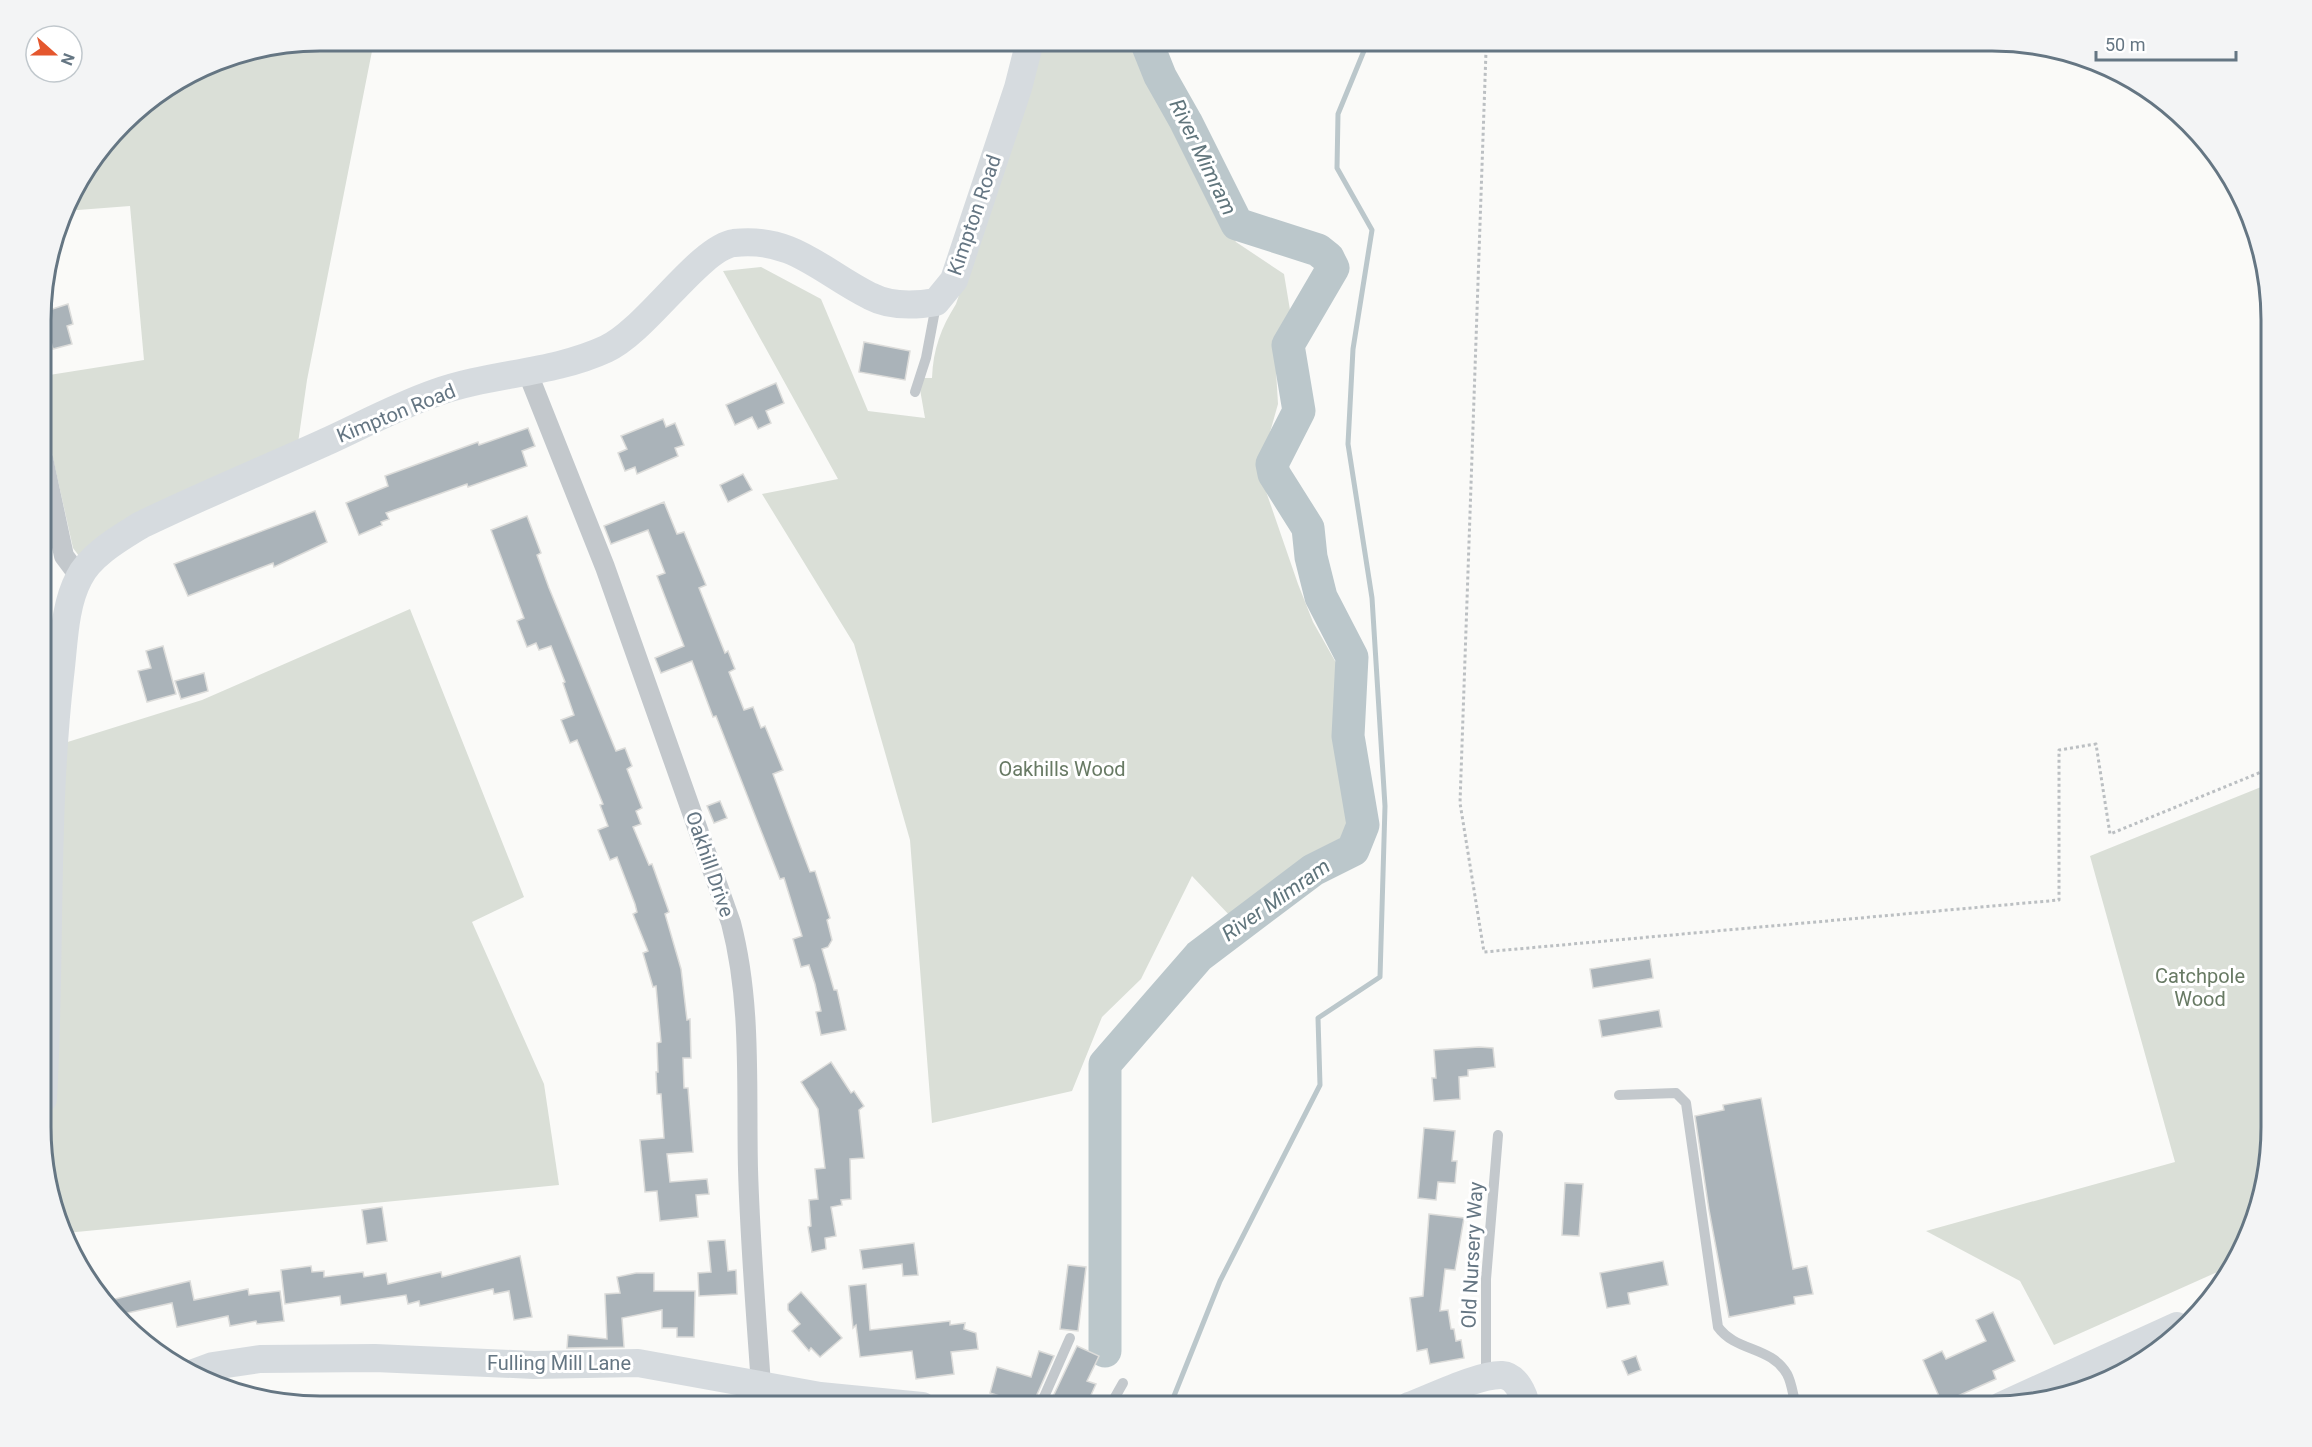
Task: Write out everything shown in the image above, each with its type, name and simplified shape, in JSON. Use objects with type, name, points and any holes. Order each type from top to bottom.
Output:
[{"type":"street","name":"Kimpton Road","points":[[51,806],[53,733],[70,599],[79,576],[118,540],[141,525],[179,507],[435,393],[490,377],[578,360],[609,348],[662,303],[710,255],[730,244],[754,242],[807,256],[870,297],[894,304],[915,306],[936,302],[954,280],[1018,88],[1027,51]]},
{"type":"street","name":"Oakhill Drive","points":[[527,371],[606,567],[731,924],[741,960],[745,994],[749,1192],[761,1385]]},
{"type":"street","points":[[51,495],[64,556],[79,576]]},
{"type":"street","points":[[2028,1394],[2167,1330]]},
{"type":"street","name":"Fulling Mill Lane","points":[[204,1369],[260,1359],[375,1358],[534,1365],[638,1363],[820,1396]]},
{"type":"street","points":[[1436,1396],[1486,1377],[1504,1375],[1516,1382],[1522,1396]]},
{"type":"lane","points":[[915,392],[926,358],[936,302]]},
{"type":"lane","points":[[1619,1095],[1676,1093],[1683,1098],[1718,1327],[1731,1341],[1762,1351],[1780,1363],[1788,1377],[1793,1396]]},
{"type":"lane","name":"Old Nursery Way","points":[[1486,1377],[1486,1280],[1498,1135]]},
{"type":"lane","points":[[1044,1396],[1070,1338]]},
{"type":"lane","points":[[1116,1396],[1123,1383]]},
{"type":"path","points":[[1486,51],[1460,803],[1484,952],[2059,900],[2059,750],[2096,744],[2110,834],[2261,772]]},
{"type":"green space","points":[[320,51],[372,51],[307,380],[298,443],[79,556],[73,548],[51,449],[51,375],[144,360],[130,206],[74,210],[96,171],[118,143],[156,107],[185,87],[217,71],[268,56]]},
{"type":"green space","name":"Oakhills Wood","points":[[1036,51],[1138,51],[1144,70],[1236,242],[1284,274],[1290,310],[1275,354],[1278,404],[1259,471],[1313,622],[1339,668],[1335,728],[1353,826],[1342,841],[1298,869],[1233,919],[1192,876],[1141,979],[1102,1017],[1072,1091],[932,1123],[910,840],[854,644],[762,494],[838,479],[723,271],[761,267],[821,299],[868,411],[925,418],[918,378],[932,378],[939,339],[956,304],[1031,82]]},
{"type":"green space","points":[[410,609],[524,897],[472,922],[544,1084],[559,1185],[72,1232],[56,1179],[51,1127],[51,974],[58,745],[202,700]]},
{"type":"green space","name":"Catchpole Wood","points":[[2261,787],[2261,1127],[2259,1162],[2252,1197],[2241,1230],[2219,1271],[2054,1345],[2020,1281],[1926,1231],[2175,1162],[2090,856]]},
{"type":"building","points":[[68,304],[73,324],[67,326],[72,344],[53,349],[52,309]]},
{"type":"building","points":[[864,342],[910,351],[905,380],[859,372]]},
{"type":"building","points":[[776,383],[784,403],[766,411],[771,423],[758,429],[752,417],[735,425],[726,405]]},
{"type":"building","points":[[663,419],[666,427],[675,423],[684,445],[675,448],[678,456],[637,474],[635,467],[625,471],[618,453],[627,449],[621,436]]},
{"type":"building","points":[[528,428],[535,446],[522,451],[527,466],[468,487],[467,484],[386,513],[389,519],[381,522],[382,525],[359,535],[346,503],[388,486],[385,476],[478,442],[479,445]]},
{"type":"building","points":[[743,474],[752,490],[728,502],[720,485]]},
{"type":"building","points":[[664,502],[677,534],[684,532],[706,585],[699,588],[725,653],[728,651],[735,669],[729,672],[744,710],[753,707],[761,728],[765,726],[783,770],[773,774],[810,872],[815,871],[830,918],[827,920],[832,940],[828,947],[822,949],[834,990],[837,990],[846,1030],[821,1035],[816,1012],[821,1011],[815,984],[809,965],[801,967],[793,939],[802,936],[784,878],[780,879],[692,661],[661,673],[655,658],[684,646],[657,576],[665,573],[648,530],[611,544],[604,526]]},
{"type":"building","points":[[315,511],[327,542],[274,567],[273,563],[188,596],[174,564]]},
{"type":"building","points":[[527,516],[541,553],[537,555],[549,588],[616,751],[625,748],[632,766],[627,769],[642,808],[636,811],[641,824],[633,827],[649,865],[652,864],[669,912],[665,914],[681,969],[687,1020],[690,1019],[691,1058],[683,1058],[684,1088],[688,1088],[693,1152],[667,1154],[670,1182],[707,1179],[709,1194],[696,1195],[698,1217],[660,1221],[657,1191],[645,1192],[640,1140],[664,1138],[661,1094],[657,1094],[657,1043],[661,1042],[656,986],[653,987],[643,953],[648,951],[633,914],[637,912],[635,904],[617,857],[610,860],[598,830],[608,826],[600,805],[603,804],[577,740],[570,743],[561,720],[574,715],[563,683],[565,682],[551,646],[539,650],[536,643],[527,647],[517,621],[524,618],[491,530]]},
{"type":"building","points":[[163,646],[176,694],[147,702],[138,671],[151,668],[146,651]]},
{"type":"building","points":[[204,673],[208,691],[181,699],[175,681]]},
{"type":"building","points":[[720,801],[727,818],[714,823],[707,806]]},
{"type":"building","points":[[1650,959],[1653,978],[1593,988],[1590,969]]},
{"type":"building","points":[[1659,1010],[1662,1027],[1602,1037],[1599,1020]]},
{"type":"building","points":[[1493,1048],[1495,1067],[1468,1070],[1468,1076],[1459,1077],[1460,1099],[1434,1101],[1432,1078],[1436,1078],[1434,1050]]},
{"type":"building","points":[[831,1062],[851,1093],[854,1091],[864,1106],[859,1110],[864,1158],[850,1159],[851,1199],[841,1200],[842,1205],[831,1207],[836,1236],[825,1238],[826,1249],[812,1252],[808,1227],[811,1226],[809,1200],[818,1199],[815,1169],[825,1168],[818,1109],[801,1082]]},
{"type":"building","points":[[1761,1098],[1793,1269],[1807,1266],[1813,1294],[1794,1297],[1795,1304],[1729,1317],[1709,1210],[1695,1116],[1724,1110],[1723,1105]]},
{"type":"building","points":[[1424,1128],[1455,1131],[1452,1161],[1457,1161],[1455,1183],[1438,1182],[1436,1200],[1418,1198]]},
{"type":"building","points":[[1565,1183],[1583,1184],[1579,1236],[1562,1235]]},
{"type":"building","points":[[382,1207],[387,1241],[367,1244],[362,1210]]},
{"type":"building","points":[[1429,1214],[1464,1218],[1455,1270],[1445,1269],[1440,1311],[1448,1310],[1451,1329],[1454,1329],[1456,1341],[1461,1340],[1464,1358],[1430,1364],[1427,1349],[1417,1351],[1410,1298],[1423,1296]]},
{"type":"building","points":[[725,1240],[728,1271],[736,1270],[737,1294],[699,1296],[698,1273],[711,1272],[708,1241]]},
{"type":"building","points":[[914,1243],[918,1275],[903,1276],[902,1264],[863,1269],[860,1250]]},
{"type":"building","points":[[520,1256],[532,1317],[514,1320],[509,1291],[494,1294],[493,1289],[420,1306],[419,1301],[408,1304],[406,1295],[341,1305],[340,1296],[285,1304],[281,1270],[311,1266],[312,1272],[324,1271],[324,1277],[363,1272],[364,1277],[386,1273],[388,1284],[441,1272],[442,1277]]},
{"type":"building","points":[[1663,1261],[1668,1285],[1628,1293],[1630,1304],[1607,1308],[1600,1273]]},
{"type":"building","points":[[1068,1265],[1086,1267],[1078,1331],[1060,1329]]},
{"type":"building","points":[[636,1273],[654,1273],[654,1291],[695,1291],[694,1337],[677,1337],[677,1328],[662,1328],[662,1310],[622,1318],[624,1347],[567,1348],[568,1335],[607,1339],[605,1294],[620,1293],[617,1277]]},
{"type":"building","points":[[190,1281],[194,1300],[248,1289],[249,1295],[280,1291],[284,1321],[257,1324],[256,1321],[230,1326],[228,1316],[177,1327],[172,1303],[127,1313],[115,1299]]},
{"type":"building","points":[[866,1284],[870,1330],[950,1321],[950,1325],[965,1323],[964,1329],[976,1333],[978,1349],[951,1352],[954,1374],[916,1379],[912,1351],[860,1357],[856,1325],[853,1328],[849,1286]]},
{"type":"building","points":[[801,1292],[842,1338],[820,1357],[811,1348],[809,1351],[792,1331],[800,1324],[788,1310],[788,1304]]},
{"type":"building","points":[[1993,1312],[2015,1361],[1993,1371],[1996,1379],[1958,1396],[1939,1396],[1923,1360],[1942,1351],[1946,1359],[1986,1341],[1976,1320]]},
{"type":"building","points":[[1077,1346],[1099,1356],[1087,1381],[1096,1384],[1091,1396],[1053,1396]]},
{"type":"building","points":[[1039,1351],[1054,1356],[1036,1396],[1000,1396],[990,1393],[997,1367],[1031,1377]]},
{"type":"building","points":[[1636,1356],[1641,1370],[1628,1375],[1622,1361]]},
{"type":"waterway","name":"River Mimram","points":[[1105,1351],[1105,1064],[1199,956],[1313,870],[1353,850],[1363,825],[1348,736],[1352,657],[1321,597],[1311,557],[1308,528],[1274,474],[1272,464],[1299,411],[1288,345],[1333,268],[1328,258],[1318,250],[1237,224],[1186,122],[1160,76],[1150,51]]},
{"type":"waterway","points":[[1174,1396],[1220,1281],[1320,1085],[1318,1018],[1380,977],[1385,806],[1372,598],[1348,444],[1353,349],[1372,230],[1337,168],[1338,114],[1364,51]]}]
